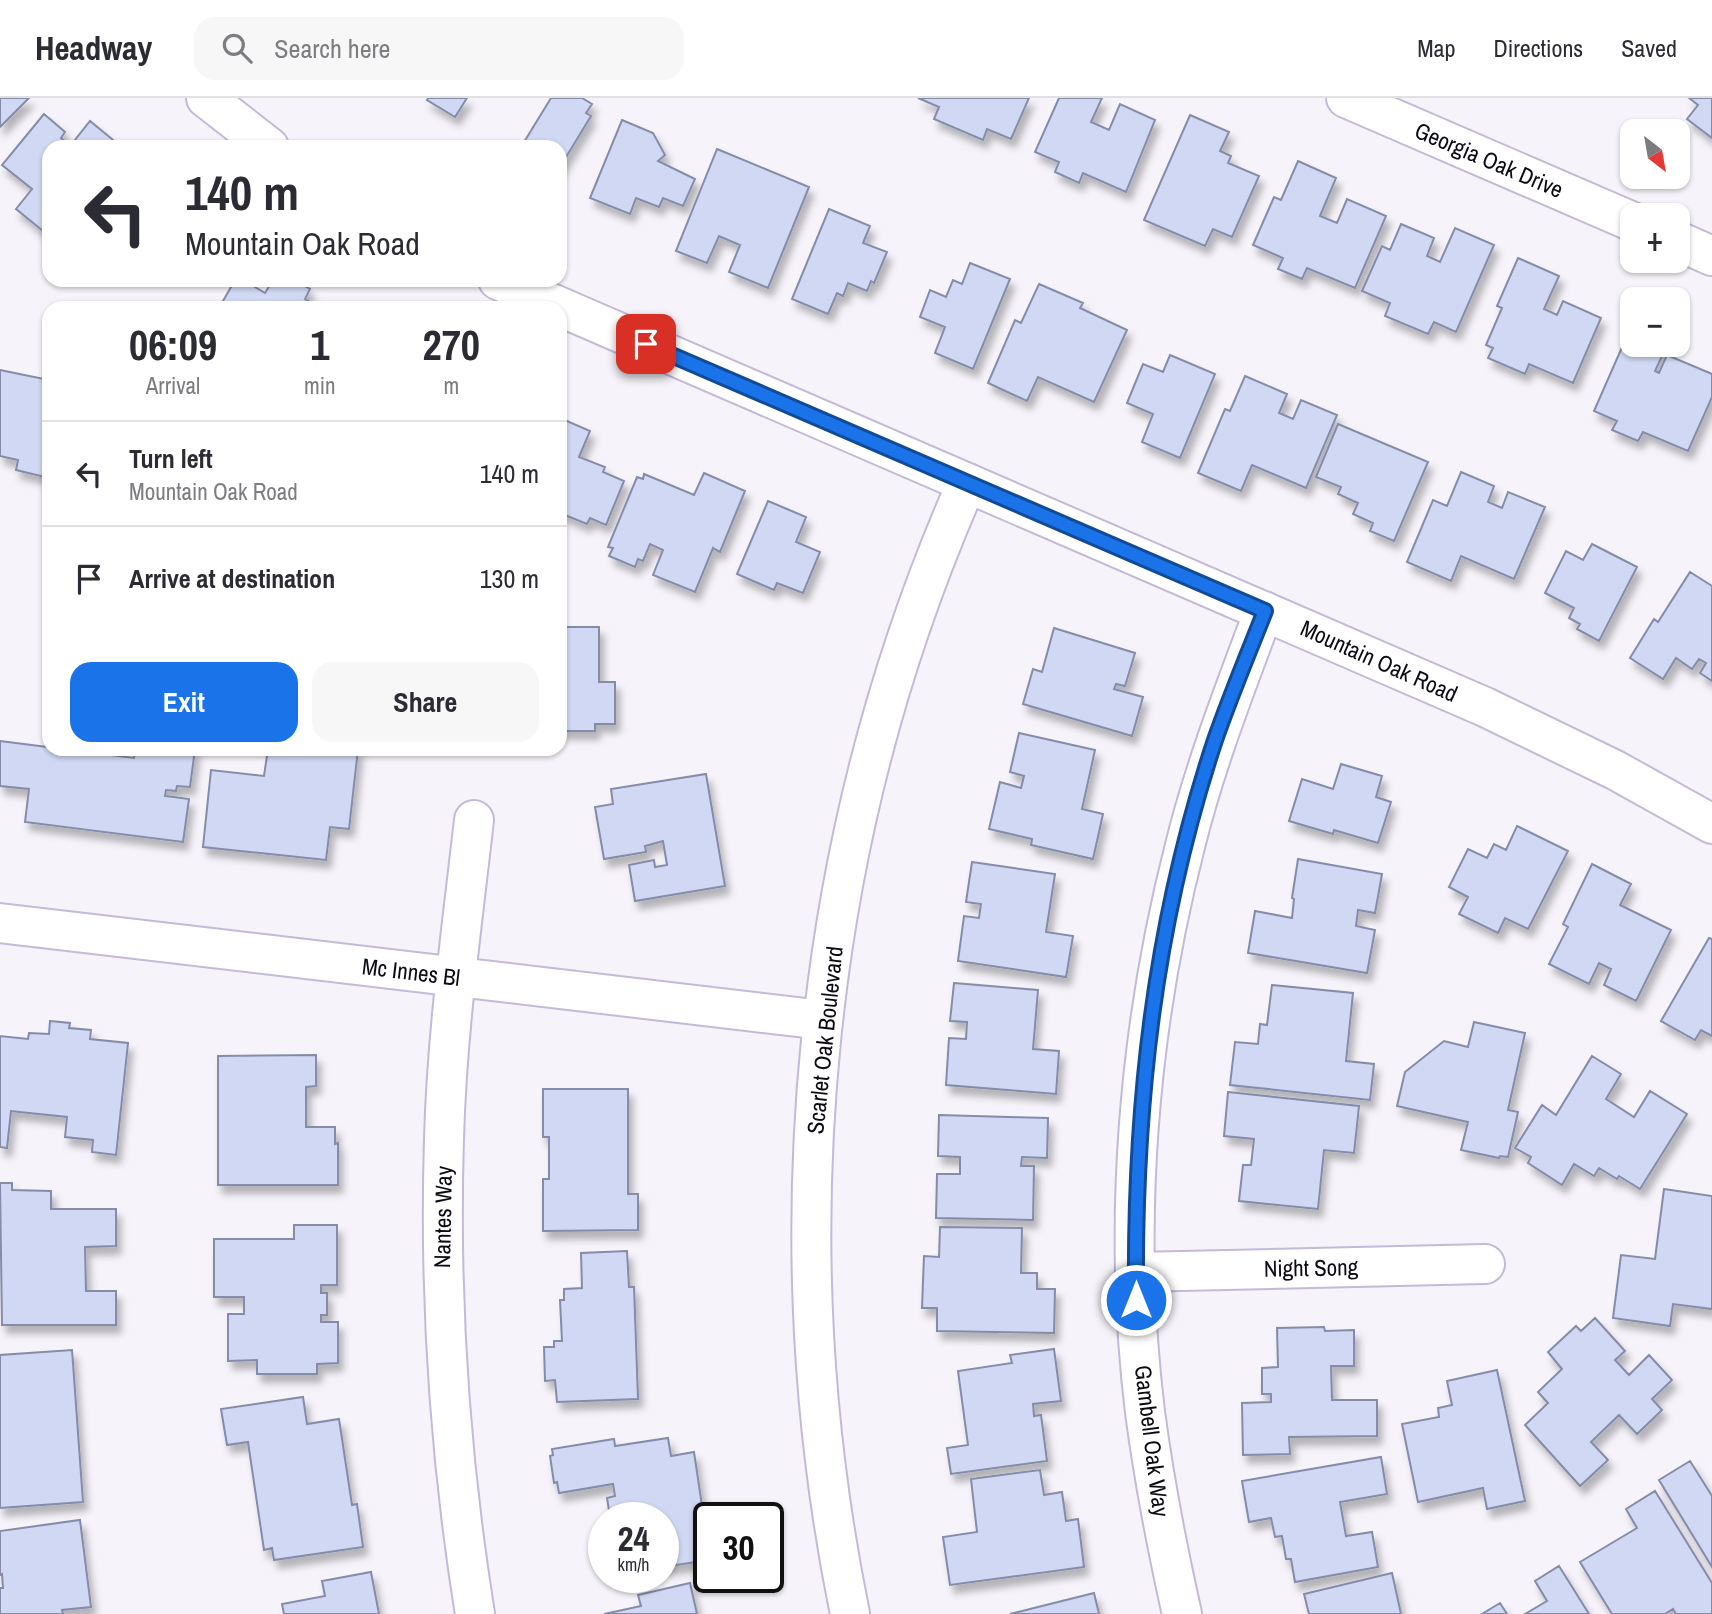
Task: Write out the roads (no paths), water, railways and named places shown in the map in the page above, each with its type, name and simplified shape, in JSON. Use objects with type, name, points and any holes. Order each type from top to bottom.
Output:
[{"type":"street","points":[[206,98],[260,140]]},
{"type":"street","name":"Georgia Oak Drive","points":[[1346,98],[1620,216]]},
{"type":"street","points":[[1690,247],[1712,256]]},
{"type":"street","name":"Mountain Oak Road","points":[[514,287],[547,301]]},
{"type":"street","name":"Mountain Oak Road","points":[[567,310],[1485,707],[1615,770],[1712,824]]},
{"type":"street","name":"Scarlet Oak Boulevard","points":[[850,1614],[836,1549],[819,1417],[811,1284],[811,1185],[823,1020],[841,895],[870,766],[907,638],[967,483]]},
{"type":"street","name":"Gambell Oak Way","points":[[1182,1614],[1161,1518],[1145,1410],[1136,1272],[1137,1172],[1145,1062],[1161,953],[1185,846],[1215,740],[1265,611]]},
{"type":"street","name":"Nantes Way","points":[[474,820],[444,1135],[442,1280],[448,1399],[459,1518],[475,1614]]},
{"type":"street","name":"Mc Innes Bl","points":[[0,923],[823,1020]]},
{"type":"street","name":"Night Song","points":[[1136,1272],[1485,1264]]}]
